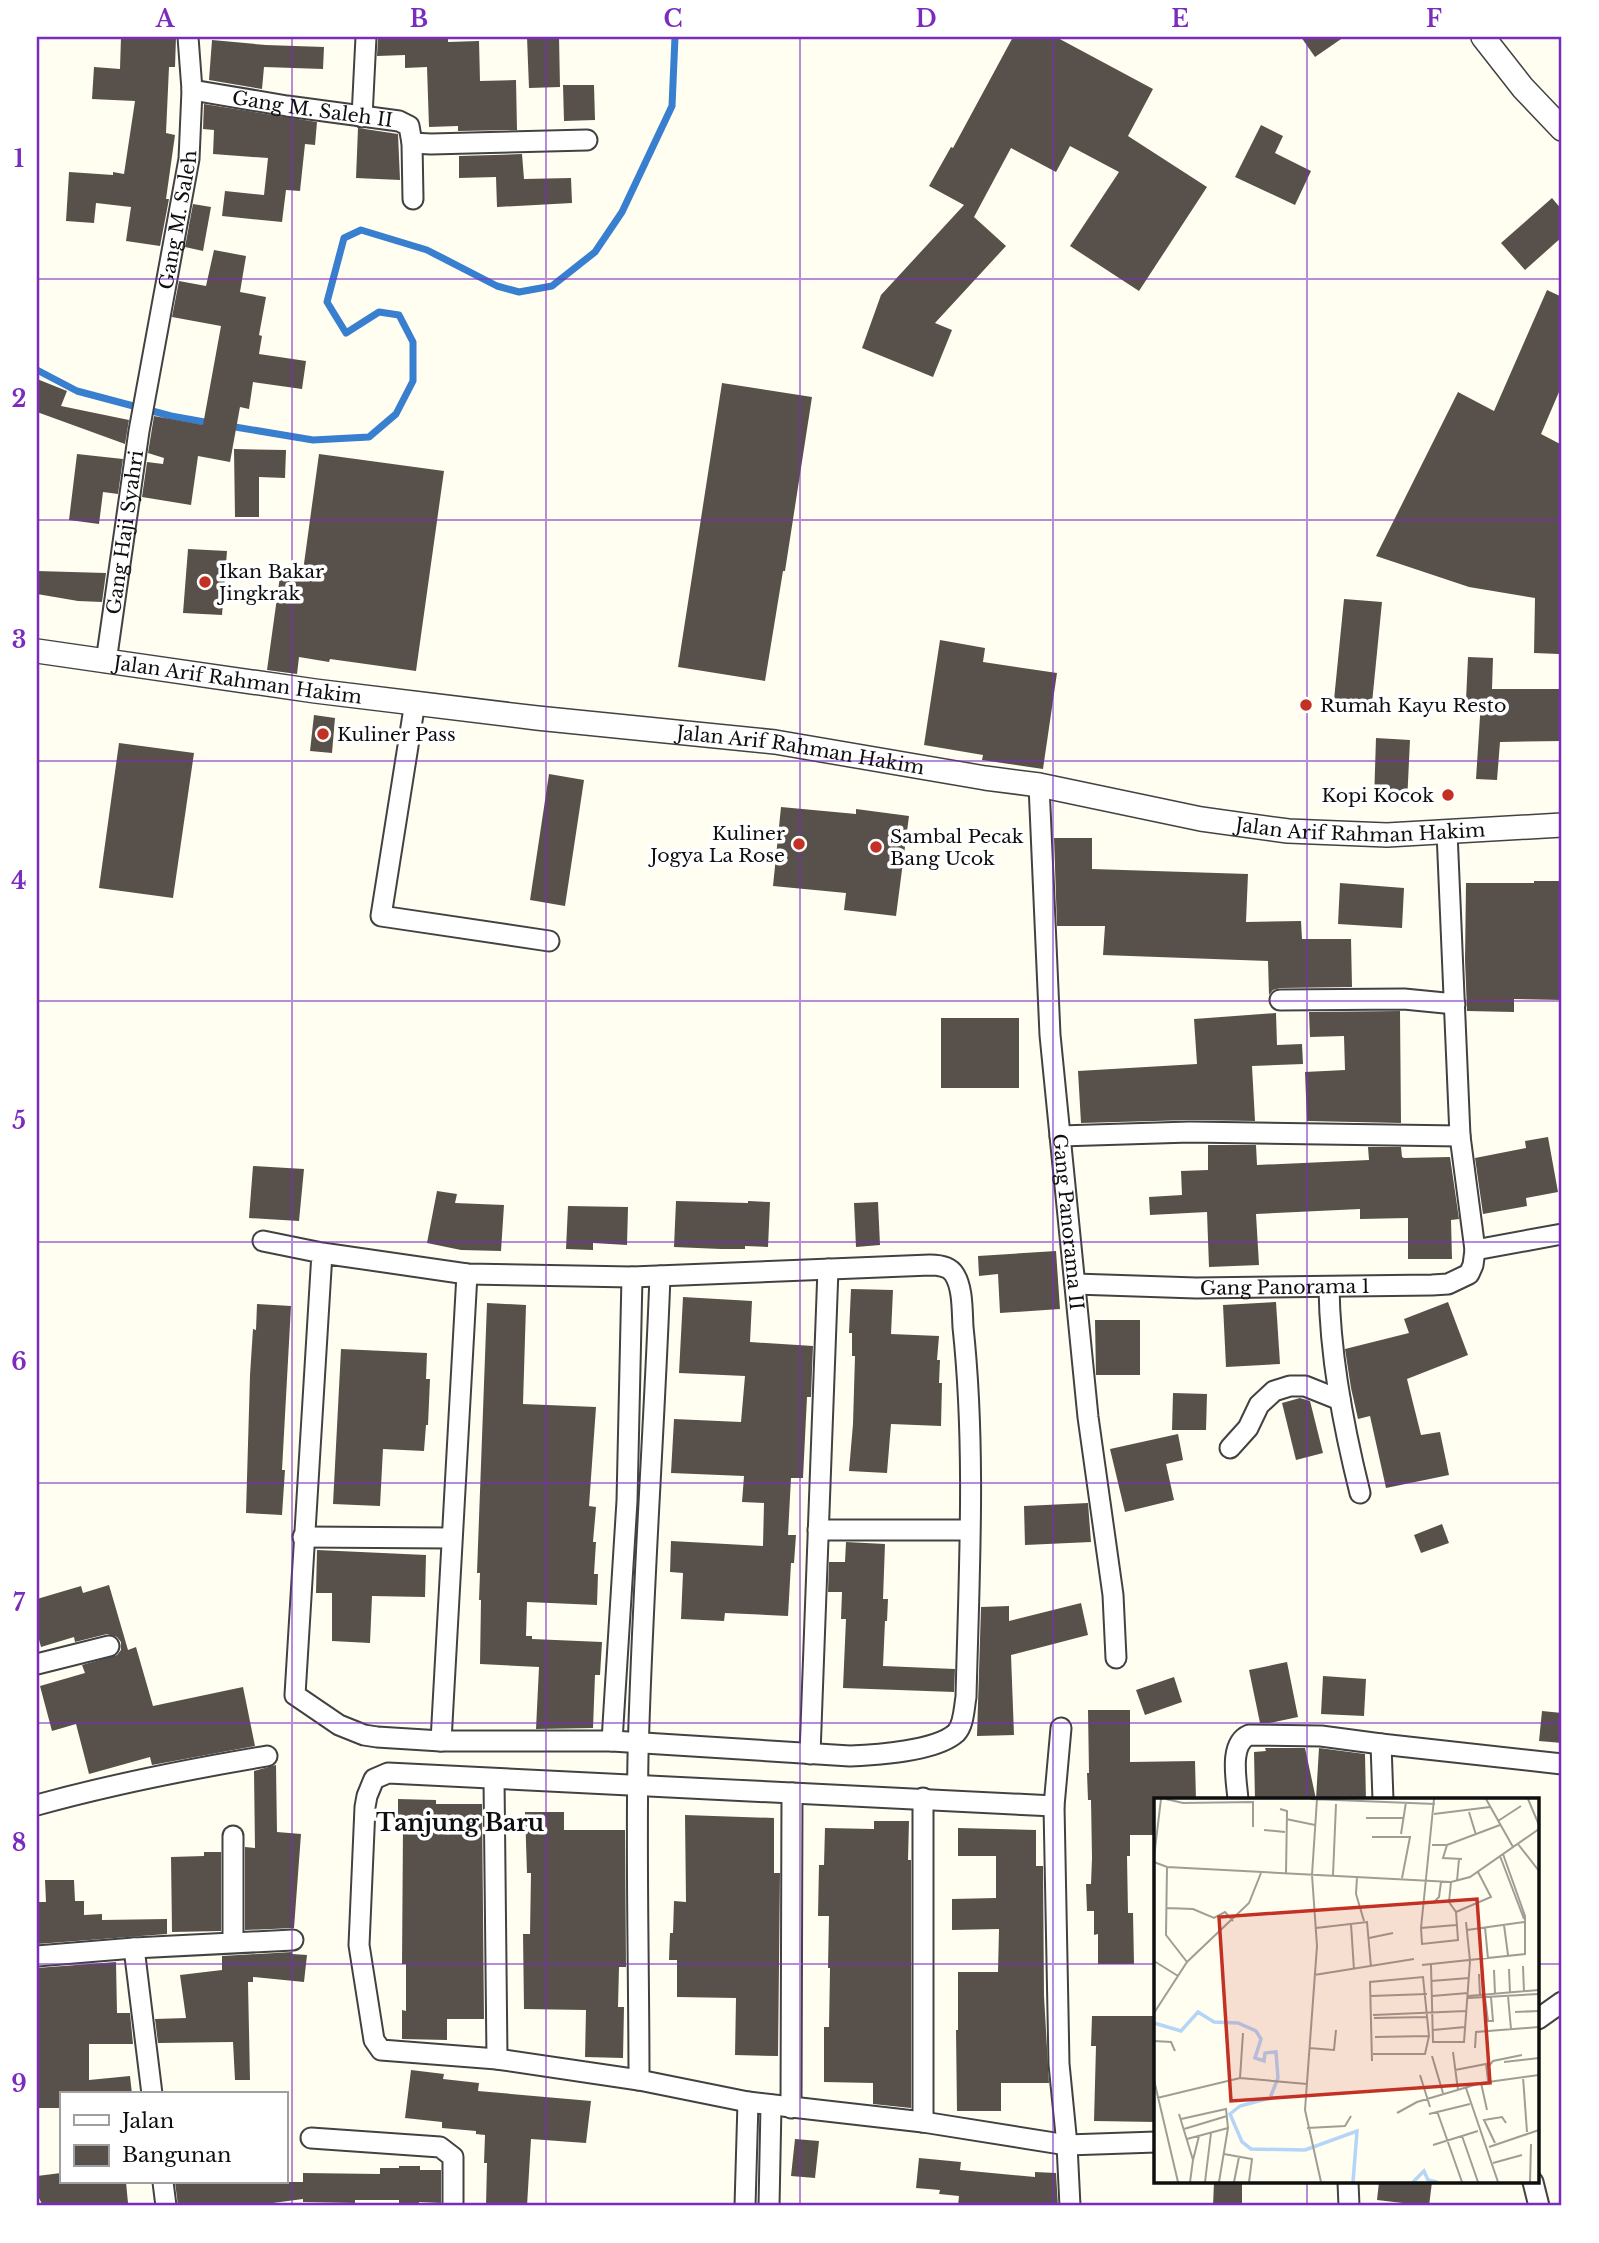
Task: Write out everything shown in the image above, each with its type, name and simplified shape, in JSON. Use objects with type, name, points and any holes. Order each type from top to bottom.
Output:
[{"type":"street","name":"Gang M. Saleh","points":[[146,403],[188,159],[192,90],[188,37]]},
{"type":"street","points":[[362,117],[366,37]]},
{"type":"street","points":[[1483,37],[1523,88],[1561,125]]},
{"type":"street","name":"Gang M. Saleh II","points":[[192,90],[400,121],[410,126],[412,143],[587,140]]},
{"type":"street","points":[[412,143],[413,199]]},
{"type":"street","name":"Gang Haji Syahri","points":[[106,662],[139,431],[146,403]]},
{"type":"street","name":"Jalan Arif Rahman Hakim","points":[[37,651],[224,680],[537,718],[775,742],[1039,785],[1201,819],[1288,831],[1387,835],[1562,825]]},
{"type":"street","points":[[415,702],[381,916],[549,941]]},
{"type":"street","name":"Gang Panorama II","points":[[1039,785],[1049,1035],[1088,1417],[1113,1595],[1116,1658]]},
{"type":"street","points":[[1447,832],[1460,1136],[1475,1250],[1562,1234]]},
{"type":"street","points":[[1280,1000],[1404,999],[1455,1004]]},
{"type":"street","points":[[1060,1136],[1190,1132],[1460,1136]]},
{"type":"street","points":[[263,1241],[322,1253],[467,1274],[632,1277],[939,1265],[950,1270],[959,1286],[967,1357],[970,1419],[966,1697],[962,1721],[957,1732],[946,1739],[921,1747],[883,1755],[639,1749],[612,1741],[441,1741],[364,1735],[339,1725],[295,1695],[322,1253]]},
{"type":"street","name":"Gang Panorama 1","points":[[1075,1284],[1196,1288],[1448,1284],[1469,1275],[1475,1250]]},
{"type":"street","points":[[810,1754],[828,1269]]},
{"type":"street","points":[[441,1741],[467,1274]]},
{"type":"street","points":[[639,2080],[638,1782],[660,1276]]},
{"type":"street","points":[[612,1741],[626,1501],[632,1277]]},
{"type":"street","points":[[1329,1287],[1330,1322],[1344,1427],[1360,1493]]},
{"type":"street","points":[[1230,1448],[1248,1428],[1259,1405],[1273,1391],[1290,1386],[1305,1386],[1340,1400]]},
{"type":"street","points":[[818,1530],[970,1530]]},
{"type":"street","points":[[303,1537],[451,1538]]},
{"type":"street","points":[[37,1664],[109,1647]]},
{"type":"street","points":[[1061,1727],[1054,1806],[1059,2064],[1070,2206]]},
{"type":"street","points":[[1238,1798],[1236,1758],[1245,1736],[1321,1737],[1562,1764]]},
{"type":"street","points":[[1381,1744],[1382,1798]]},
{"type":"street","points":[[37,1805],[152,1776],[267,1756]]},
{"type":"street","points":[[1054,1806],[792,1793],[638,1782],[494,1779],[388,1773],[374,1779],[365,1807],[359,1945],[374,2040],[381,2050],[497,2059],[639,2080],[748,2102],[923,2122],[1067,2145],[1154,2142]]},
{"type":"street","points":[[494,1779],[497,2059]]},
{"type":"street","points":[[791,2108],[792,1793]]},
{"type":"street","points":[[923,1798],[923,2122]]},
{"type":"street","points":[[233,1836],[233,1942]]},
{"type":"street","points":[[37,1956],[293,1940]]},
{"type":"street","points":[[134,1948],[152,2092]]},
{"type":"street","points":[[1540,2018],[1562,2002]]},
{"type":"street","points":[[745,2206],[748,2102]]},
{"type":"street","points":[[769,2206],[771,2105]]},
{"type":"street","points":[[311,2138],[440,2147],[453,2157],[453,2206]]},
{"type":"street","points":[[163,2184],[166,2206]]},
{"type":"street","points":[[1348,2184],[1349,2206]]},
{"type":"street","points":[[1533,2184],[1539,2206]]},
{"type":"building","points":[[121,37],[176,37],[175,67],[169,67],[166,133],[175,135],[166,199],[169,199],[160,246],[126,241],[131,207],[96,203],[94,223],[66,221],[69,172],[124,174],[135,101],[92,99],[94,67],[120,69]]},
{"type":"building","points":[[378,37],[448,37],[448,42],[479,41],[480,81],[516,80],[517,130],[458,131],[458,126],[429,127],[427,67],[405,68],[405,55],[377,56]]},
{"type":"building","points":[[527,37],[559,37],[560,87],[529,88]]},
{"type":"building","points":[[1013,37],[1056,37],[1153,89],[1128,136],[1207,187],[1139,291],[1070,246],[1119,172],[1070,146],[1056,172],[1011,148],[974,217],[1006,246],[935,323],[952,330],[933,377],[862,348],[881,295],[964,205],[929,186],[951,147],[953,148]]},
{"type":"building","points":[[1301,37],[1344,37],[1315,57]]},
{"type":"building","points":[[212,40],[324,47],[323,69],[264,67],[262,89],[209,80]]},
{"type":"building","points":[[563,85],[594,85],[595,120],[564,121]]},
{"type":"building","points":[[204,104],[317,122],[315,145],[305,144],[300,191],[286,190],[282,222],[222,216],[225,191],[264,195],[268,158],[213,154],[214,130],[203,129]]},
{"type":"building","points":[[1261,125],[1283,136],[1275,153],[1311,171],[1295,205],[1235,177]]},
{"type":"building","points":[[358,128],[398,134],[400,180],[356,178]]},
{"type":"building","points":[[522,154],[524,179],[571,178],[572,203],[497,207],[496,177],[459,178],[459,156]]},
{"type":"building","points":[[1552,198],[1562,210],[1562,237],[1525,270],[1501,243]]},
{"type":"building","points":[[193,204],[211,207],[203,251],[185,247]]},
{"type":"building","points":[[214,250],[246,256],[240,292],[266,297],[259,335],[262,336],[259,354],[306,361],[302,389],[253,382],[249,409],[240,407],[230,462],[198,456],[191,505],[142,497],[147,462],[163,464],[164,458],[148,453],[154,416],[203,425],[221,326],[172,317],[179,281],[206,286]]},
{"type":"building","points":[[1547,290],[1562,297],[1562,385],[1541,434],[1562,445],[1562,602],[1559,654],[1534,653],[1535,598],[1469,587],[1376,556],[1458,392],[1494,411]]},
{"type":"building","points":[[37,379],[67,391],[61,406],[129,420],[125,444],[37,412]]},
{"type":"building","points":[[722,383],[812,397],[765,681],[678,667]]},
{"type":"building","points":[[234,449],[286,450],[285,478],[259,477],[259,517],[235,517]]},
{"type":"building","points":[[77,454],[123,459],[118,494],[103,492],[99,524],[69,520]]},
{"type":"building","points":[[319,454],[444,471],[416,671],[299,657],[297,674],[267,670],[281,569],[303,571]]},
{"type":"building","name":"Ikan Bakar Jingkrak","points":[[188,549],[227,551],[222,615],[183,613]]},
{"type":"building","points":[[37,571],[106,573],[102,602],[37,594]]},
{"type":"building","points":[[1344,599],[1382,602],[1371,713],[1333,710]]},
{"type":"building","points":[[940,640],[985,648],[983,662],[1057,673],[1043,769],[982,760],[983,755],[924,745]]},
{"type":"building","points":[[1468,657],[1493,658],[1492,689],[1562,689],[1562,741],[1500,742],[1497,780],[1476,779],[1481,701],[1466,700]]},
{"type":"building","name":"Kuliner Pass","points":[[314,715],[335,718],[332,753],[310,751]]},
{"type":"building","points":[[1376,738],[1410,740],[1407,803],[1374,801]]},
{"type":"building","points":[[119,743],[194,753],[173,898],[99,888]]},
{"type":"building","points":[[549,774],[584,780],[565,906],[530,900]]},
{"type":"building","points":[[781,807],[856,814],[856,809],[909,816],[896,916],[844,910],[846,893],[773,886]]},
{"type":"building","points":[[1054,838],[1092,838],[1092,869],[1248,874],[1246,922],[1301,921],[1302,939],[1351,939],[1352,987],[1280,988],[1269,995],[1268,961],[1103,955],[1105,926],[1057,926]]},
{"type":"building","points":[[1562,881],[1562,1000],[1514,999],[1514,1012],[1467,1011],[1466,883]]},
{"type":"building","points":[[1340,883],[1404,888],[1402,928],[1338,924]]},
{"type":"building","points":[[1400,1011],[1401,1123],[1307,1121],[1305,1072],[1345,1070],[1344,1036],[1310,1037],[1309,1012]]},
{"type":"building","points":[[1276,1013],[1277,1045],[1302,1044],[1303,1064],[1252,1066],[1255,1121],[1081,1123],[1078,1071],[1197,1064],[1194,1019]]},
{"type":"building","points":[[941,1018],[1019,1018],[1019,1088],[941,1088]]},
{"type":"building","points":[[1548,1137],[1558,1192],[1526,1198],[1527,1206],[1483,1214],[1475,1158],[1526,1148],[1525,1141]]},
{"type":"building","points":[[1208,1145],[1256,1145],[1257,1165],[1369,1160],[1368,1147],[1401,1147],[1404,1158],[1450,1157],[1459,1219],[1451,1220],[1452,1259],[1408,1259],[1408,1218],[1360,1219],[1360,1209],[1256,1214],[1259,1265],[1209,1267],[1207,1212],[1150,1215],[1149,1197],[1182,1195],[1181,1171],[1208,1170]]},
{"type":"building","points":[[253,1166],[304,1169],[299,1221],[249,1218]]},
{"type":"building","points":[[437,1191],[457,1194],[455,1203],[504,1205],[501,1251],[461,1250],[427,1243]]},
{"type":"building","points":[[676,1201],[770,1202],[768,1247],[674,1247]]},
{"type":"building","points":[[878,1202],[880,1245],[856,1247],[854,1203]]},
{"type":"building","points":[[568,1206],[628,1207],[627,1245],[593,1243],[593,1250],[566,1249]]},
{"type":"building","points":[[1056,1251],[1060,1309],[1000,1313],[998,1274],[979,1276],[978,1256]]},
{"type":"building","points":[[851,1289],[893,1290],[891,1334],[939,1336],[937,1360],[940,1360],[939,1383],[942,1383],[941,1426],[891,1424],[887,1473],[849,1471],[855,1356],[852,1356],[852,1333],[849,1333]]},
{"type":"building","points":[[683,1297],[752,1301],[750,1342],[813,1346],[811,1397],[807,1397],[803,1478],[791,1478],[788,1535],[796,1535],[794,1563],[791,1563],[788,1616],[725,1613],[724,1621],[681,1619],[683,1573],[670,1572],[671,1541],[763,1546],[764,1503],[742,1502],[744,1476],[671,1473],[674,1419],[741,1422],[745,1376],[679,1373]]},
{"type":"building","points":[[1276,1302],[1280,1364],[1226,1367],[1223,1305]]},
{"type":"building","points":[[1448,1302],[1468,1355],[1407,1379],[1421,1435],[1440,1432],[1449,1475],[1386,1488],[1370,1416],[1358,1419],[1345,1349],[1409,1333],[1404,1319]]},
{"type":"building","points":[[487,1303],[526,1305],[523,1404],[596,1407],[589,1506],[596,1507],[593,1542],[596,1542],[594,1574],[598,1574],[597,1605],[527,1602],[526,1636],[532,1636],[532,1639],[602,1642],[600,1675],[595,1675],[593,1728],[536,1729],[539,1667],[480,1664],[481,1600],[480,1573],[477,1573]]},
{"type":"building","points":[[257,1304],[291,1306],[282,1515],[246,1513],[250,1375]]},
{"type":"building","points":[[1095,1320],[1140,1320],[1140,1375],[1096,1375]]},
{"type":"building","points":[[341,1349],[427,1353],[426,1379],[430,1379],[424,1451],[383,1449],[380,1506],[333,1504]]},
{"type":"building","points":[[1173,1393],[1207,1394],[1206,1430],[1172,1430]]},
{"type":"building","points":[[1300,1398],[1310,1401],[1323,1453],[1296,1460],[1282,1403]]},
{"type":"building","points":[[1178,1434],[1183,1460],[1166,1464],[1174,1500],[1125,1512],[1110,1449]]},
{"type":"building","points":[[1088,1503],[1091,1542],[1025,1545],[1024,1506]]},
{"type":"building","points":[[1442,1524],[1449,1543],[1421,1553],[1414,1535]]},
{"type":"building","points":[[846,1542],[885,1544],[883,1599],[888,1599],[883,1666],[955,1669],[954,1692],[843,1688],[846,1619],[841,1619],[842,1592],[828,1592],[829,1562],[845,1562]]},
{"type":"building","points":[[317,1550],[426,1555],[425,1597],[372,1596],[370,1643],[332,1641],[332,1593],[316,1593]]},
{"type":"building","points":[[109,1585],[128,1650],[136,1647],[153,1706],[243,1687],[255,1746],[152,1765],[150,1757],[89,1774],[76,1724],[52,1731],[40,1686],[85,1673],[82,1665],[117,1655],[121,1650],[121,1642],[117,1637],[107,1634],[75,1642],[74,1637],[41,1647],[37,1632],[37,1599],[81,1586],[83,1593]]},
{"type":"building","points":[[1081,1603],[1088,1635],[1011,1655],[1014,1735],[977,1736],[981,1607],[1009,1606],[1009,1621]]},
{"type":"building","points":[[1287,1662],[1298,1717],[1260,1723],[1249,1670]]},
{"type":"building","points":[[1323,1676],[1366,1679],[1364,1716],[1321,1714]]},
{"type":"building","points":[[1174,1677],[1182,1702],[1145,1715],[1136,1690]]},
{"type":"building","points":[[1088,1710],[1130,1710],[1130,1762],[1195,1761],[1196,1798],[1154,1798],[1154,1835],[1130,1835],[1130,1856],[1127,1856],[1128,1913],[1133,1913],[1134,1964],[1098,1964],[1098,1934],[1094,1935],[1094,1911],[1087,1911],[1086,1884],[1091,1884],[1092,1858]]},
{"type":"building","points":[[1542,1711],[1562,1713],[1562,1743],[1539,1741]]},
{"type":"building","points":[[1265,1748],[1305,1748],[1316,1798],[1255,1798],[1254,1752],[1266,1751]]},
{"type":"building","points":[[1319,1748],[1365,1754],[1366,1798],[1316,1798]]},
{"type":"building","points":[[276,1765],[277,1832],[301,1834],[294,1928],[245,1930],[245,1847],[255,1848],[254,1771]]},
{"type":"building","points":[[398,1799],[436,1800],[436,1804],[482,1804],[484,2019],[447,2019],[447,2040],[402,2039],[402,2010],[406,2011],[406,1964],[402,1964],[403,1826],[398,1826]]},
{"type":"building","points":[[525,1812],[564,1812],[564,1830],[625,1830],[626,1967],[619,1967],[618,2007],[624,2007],[623,2058],[585,2057],[586,2010],[524,2009],[523,1934],[530,1934],[531,1873],[527,1873]]},
{"type":"building","points":[[685,1815],[774,1818],[774,1873],[780,1873],[778,2056],[735,2055],[736,1998],[677,1997],[677,1960],[669,1960],[670,1933],[673,1933],[674,1901],[686,1902]]},
{"type":"building","points":[[874,1821],[909,1821],[911,2108],[873,2104],[873,2083],[824,2082],[824,2027],[829,2027],[829,1916],[818,1916],[819,1865],[824,1865],[825,1828],[874,1829]]},
{"type":"building","points":[[958,1828],[1036,1830],[1036,1866],[1043,1866],[1044,1996],[1049,2083],[1001,2083],[1001,2111],[957,2111],[958,1972],[998,1972],[999,1929],[952,1930],[952,1899],[996,1898],[996,1856],[958,1856]]},
{"type":"building","points":[[204,1852],[221,1852],[221,1931],[172,1932],[171,1857],[204,1856]]},
{"type":"building","points":[[45,1880],[74,1880],[75,1901],[84,1901],[84,1915],[102,1914],[102,1920],[167,1919],[167,1934],[37,1944],[37,1902],[46,1902]]},
{"type":"building","points":[[292,1952],[307,1955],[304,1982],[253,1977],[253,1982],[248,1982],[250,2080],[235,2080],[233,2042],[158,2043],[155,2019],[186,2018],[180,1975],[222,1970],[222,1956]]},
{"type":"building","points":[[116,1962],[117,2013],[130,2013],[133,2044],[89,2044],[89,2080],[130,2076],[132,2092],[60,2092],[60,2108],[37,2108],[37,1968]]},
{"type":"building","points":[[1092,2016],[1154,2016],[1154,2122],[1094,2121],[1096,2046],[1091,2046]]},
{"type":"building","points":[[411,2070],[444,2074],[443,2079],[479,2083],[478,2091],[591,2101],[586,2143],[531,2139],[527,2206],[486,2206],[485,2135],[476,2134],[476,2131],[442,2128],[442,2122],[405,2118]]},
{"type":"building","points":[[795,2139],[819,2141],[815,2178],[791,2176]]},
{"type":"building","points":[[919,2158],[961,2162],[960,2170],[1035,2177],[1035,2172],[1056,2173],[1058,2206],[958,2206],[959,2196],[939,2194],[940,2190],[916,2188]]},
{"type":"building","points":[[420,2166],[420,2170],[441,2170],[441,2203],[419,2202],[419,2206],[399,2206],[399,2200],[355,2200],[355,2203],[303,2202],[303,2199],[250,2206],[178,2206],[175,2184],[287,2184],[303,2182],[303,2173],[380,2174],[380,2168]]},
{"type":"building","points":[[60,2173],[60,2184],[126,2184],[128,2203],[43,2206],[37,2194],[37,2176]]},
{"type":"building","points":[[1214,2184],[1242,2184],[1242,2206],[1213,2206]]},
{"type":"building","points":[[1379,2184],[1432,2184],[1429,2206],[1377,2200]]},
{"type":"waterway","points":[[229,426],[313,440],[369,437],[396,414],[413,381],[413,342],[399,315],[379,312],[346,333],[327,302],[344,238],[361,230],[427,250],[497,286],[519,292],[552,286],[595,252],[622,212],[672,106],[675,37]]},
{"type":"waterway","points":[[37,370],[77,391],[171,416],[210,423]]},
{"type":"place","name":"Ikan Bakar Jingkrak","points":[[205,582]]},
{"type":"place","name":"Rumah Kayu Resto","points":[[1306,705]]},
{"type":"place","name":"Kuliner Pass","points":[[323,734]]},
{"type":"place","name":"Kopi Kocok","points":[[1448,795]]},
{"type":"place","name":"Kuliner Jogya La Rose","points":[[799,844]]},
{"type":"place","name":"Sambal Pecak Bang Ucok","points":[[876,847]]},
{"type":"district","name":"Tanjung Baru","points":[[460,1823]]}]
